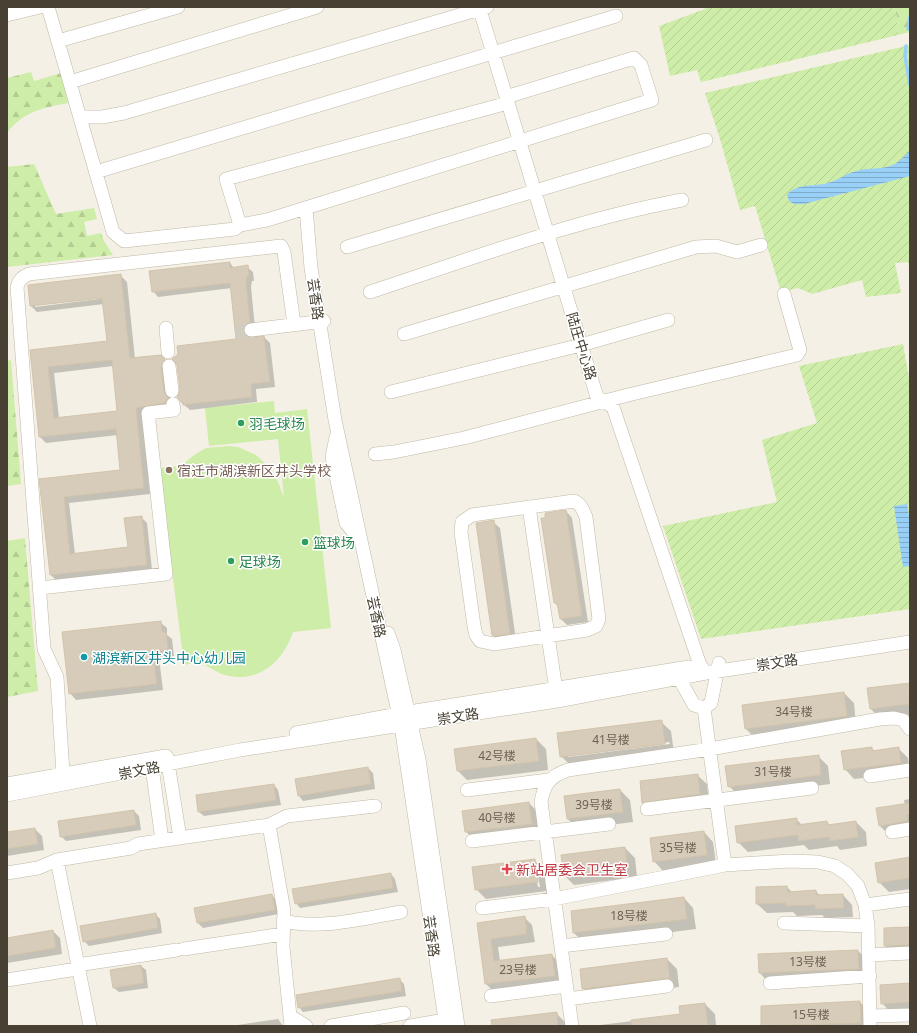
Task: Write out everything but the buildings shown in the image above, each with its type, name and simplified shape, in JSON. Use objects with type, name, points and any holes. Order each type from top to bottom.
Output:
[{"type":"street","points":[[7,15],[40,7]]},
{"type":"street","points":[[48,7],[113,232],[124,241],[233,228],[267,220],[652,100],[641,65],[638,60],[634,58],[507,100],[226,179],[233,228],[233,244],[239,250]]},
{"type":"street","points":[[58,41],[178,7]]},
{"type":"street","points":[[70,82],[317,7]]},
{"type":"street","points":[[80,117],[102,117],[124,113],[482,8]]},
{"type":"street","name":"陆庄中心路","points":[[482,8],[493,54],[597,397],[613,407],[711,668]]},
{"type":"street","points":[[96,172],[616,16]]},
{"type":"street","points":[[347,247],[706,140]]},
{"type":"street","points":[[370,292],[548,234],[632,209],[682,200]]},
{"type":"street","name":"芸香路","points":[[306,208],[311,268],[317,266],[322,321],[338,431],[361,542],[405,719],[419,759],[458,1026]]},
{"type":"street","points":[[404,334],[696,247],[716,246],[737,252],[761,245]]},
{"type":"street","points":[[63,774],[57,677],[44,649],[17,288],[19,281],[24,276],[29,274],[281,246],[284,248],[294,324]]},
{"type":"street","points":[[376,454],[394,452],[464,438],[797,355],[800,350],[784,294]]},
{"type":"street","points":[[391,392],[581,345],[668,320]]},
{"type":"street","points":[[251,330],[322,321]]},
{"type":"street","name":"芸香路","points":[[322,321],[349,459],[388,636],[394,650],[405,719],[445,1023]]},
{"type":"street","points":[[40,588],[166,574],[148,413],[174,410],[166,328]]},
{"type":"street","points":[[574,501],[579,503],[586,517],[598,623],[596,626],[587,630],[487,644],[480,641],[476,635],[474,626],[460,532],[462,522],[472,515],[529,507],[574,501]]},
{"type":"street","points":[[529,507],[556,695]]},
{"type":"street","name":"崇文路","points":[[7,795],[151,763],[240,750],[405,719],[556,695],[910,633]]},
{"type":"street","name":"崇文路","points":[[711,668],[910,642]]},
{"type":"street","points":[[704,708],[711,703],[711,668]]},
{"type":"street","points":[[676,674],[694,705],[704,708]]},
{"type":"street","points":[[704,708],[725,865]]},
{"type":"street","points":[[572,1026],[541,802],[543,790],[548,780],[556,774],[568,770],[710,749],[880,719],[894,718],[903,720],[910,730]]},
{"type":"street","points":[[168,760],[180,838]]},
{"type":"street","points":[[151,763],[162,840]]},
{"type":"street","name":"崇文路","points":[[7,784],[63,774],[151,763]]},
{"type":"street","points":[[870,776],[910,770]]},
{"type":"street","points":[[467,790],[548,780]]},
{"type":"street","points":[[648,809],[812,788]]},
{"type":"street","points":[[7,873],[38,868],[57,860],[132,848],[138,844],[269,824],[287,816],[375,806]]},
{"type":"street","points":[[269,824],[281,893],[290,1021],[306,1026]]},
{"type":"street","points":[[472,841],[609,824]]},
{"type":"street","points":[[892,832],[910,829]]},
{"type":"street","points":[[57,860],[77,967],[90,1026]]},
{"type":"street","points":[[482,908],[554,899],[725,865],[790,861],[818,862],[835,866],[847,874],[858,886],[865,905],[868,926],[870,1021],[910,1015]]},
{"type":"street","points":[[865,905],[910,898]]},
{"type":"street","points":[[7,980],[180,950],[299,924],[321,924],[401,912]]},
{"type":"street","points":[[784,923],[868,926]]},
{"type":"street","points":[[561,946],[666,934]]},
{"type":"street","points":[[869,955],[910,953]]},
{"type":"street","points":[[770,983],[870,976]]},
{"type":"street","points":[[491,996],[566,986]]},
{"type":"street","points":[[568,999],[667,986]]},
{"type":"street","points":[[331,1026],[404,1013]]},
{"type":"street","points":[[410,1026],[445,1023]]},
{"type":"green space","points":[[705,7],[894,7],[897,17],[898,35],[701,82],[697,70],[670,76],[659,26],[705,9]]},
{"type":"green space","points":[[894,7],[910,7],[910,32],[898,35],[897,17]]},
{"type":"green space","points":[[910,45],[910,270],[908,262],[895,263],[901,293],[866,297],[862,280],[812,294],[798,288],[781,292],[755,206],[740,210],[705,93]]},
{"type":"green space","points":[[31,72],[34,81],[61,73],[68,103],[42,109],[27,115],[7,133],[7,78]]},
{"type":"green space","points":[[34,164],[56,214],[94,208],[97,219],[84,222],[87,236],[101,233],[113,255],[7,267],[7,167]]},
{"type":"green space","points":[[903,344],[910,383],[910,609],[701,639],[663,526],[777,502],[762,440],[817,423],[799,366]]},
{"type":"green space","points":[[11,360],[21,484],[7,486],[7,361]]},
{"type":"green space","points":[[274,401],[275,413],[307,409],[331,628],[293,632],[289,643],[276,661],[268,668],[248,676],[237,677],[225,675],[200,663],[184,665],[159,468],[181,466],[194,455],[206,448],[229,446],[238,447],[256,455],[269,467],[278,482],[284,498],[278,439],[209,446],[205,408]]},
{"type":"green space","points":[[25,538],[38,691],[7,697],[7,541]]},
{"type":"water","points":[[910,150],[910,176],[804,204],[794,204],[789,201],[787,195],[794,189],[804,186],[828,183],[859,170],[889,167],[895,164]]},
{"type":"water","points":[[907,504],[910,523],[910,566],[903,567],[894,506]]},
{"type":"waterway","points":[[908,29],[910,17]]},
{"type":"waterway","points":[[906,46],[905,56],[910,85]]},
{"type":"tunnel","points":[[235,332],[251,330]]},
{"type":"place","name":"羽毛球场","points":[[241,423]]},
{"type":"place","name":"宿迁市湖滨新区井头学校","points":[[169,470]]},
{"type":"place","name":"篮球场","points":[[305,542]]},
{"type":"place","name":"足球场","points":[[231,561]]},
{"type":"place","name":"湖滨新区井头中心幼儿园","points":[[84,657]]},
{"type":"place","name":"新站居委会卫生室","points":[[507,869]]}]
